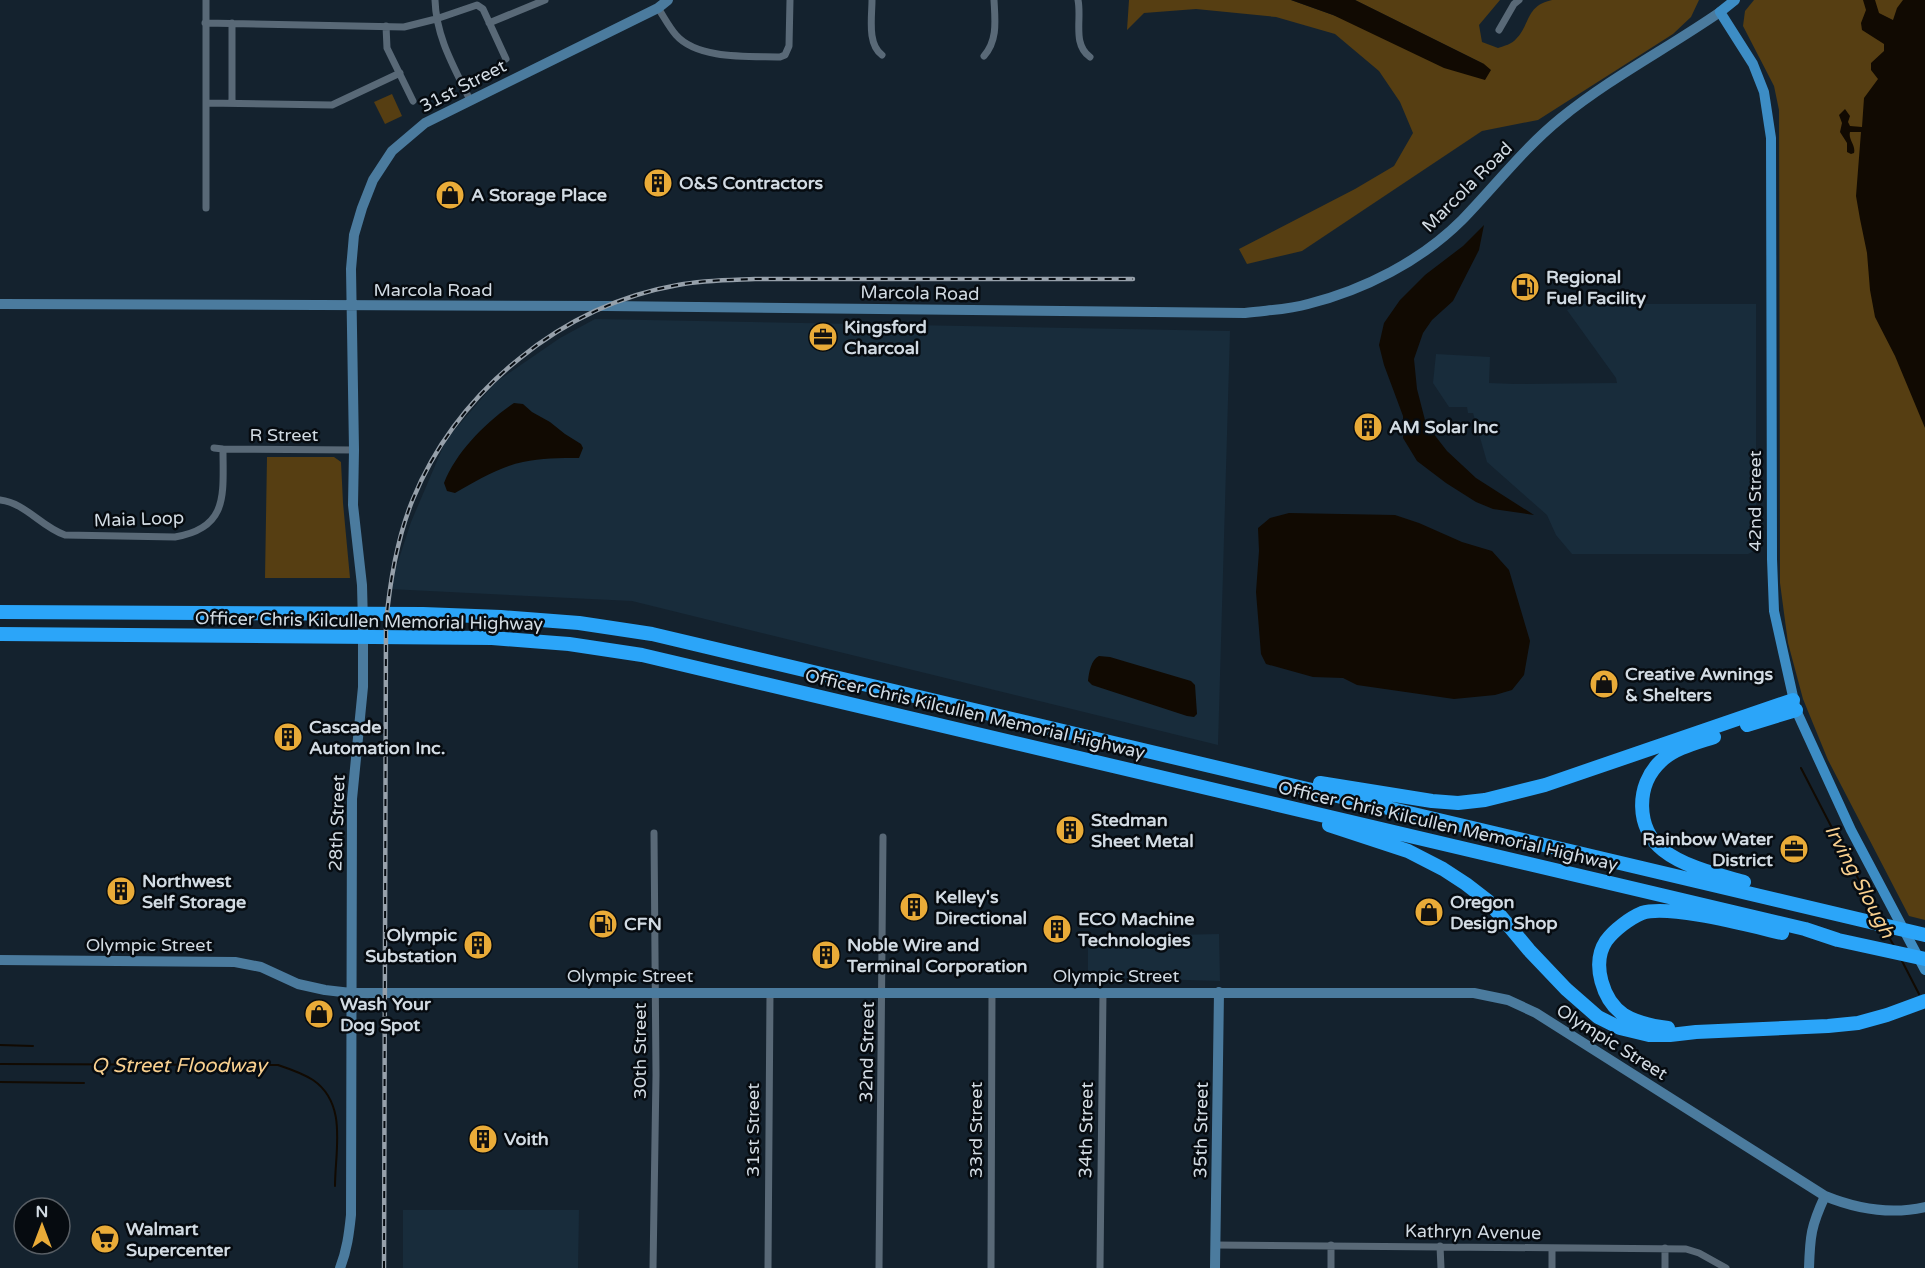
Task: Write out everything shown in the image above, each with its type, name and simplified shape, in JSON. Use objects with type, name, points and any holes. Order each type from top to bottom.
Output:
[{"type":"highway","name":"Officer Chris Kilcullen Memorial Highway","points":[[0,612],[423,614],[579,623],[652,634],[1925,935]]},
{"type":"highway","name":"Officer Chris Kilcullen Memorial Highway","points":[[0,634],[492,638],[569,644],[642,655],[1925,959]]},
{"type":"highway","points":[[1214,766],[1432,801],[1458,803],[1485,800],[1545,785],[1794,705]]},
{"type":"highway","points":[[1794,705],[1676,751],[1661,761],[1650,774],[1642,796],[1641,810],[1652,838],[1663,850],[1682,861],[1718,875],[1767,889],[1799,904]]},
{"type":"highway","points":[[1241,796],[1408,851],[1443,869],[1488,901],[1566,990],[1598,1017],[1620,1028],[1649,1035],[1670,1035],[1828,1026],[1858,1023],[1925,1001]]},
{"type":"highway","points":[[1696,1032],[1636,1021],[1614,1006],[1606,994],[1599,972],[1601,955],[1606,942],[1623,925],[1642,913],[1662,910],[1803,937],[1838,940]]},
{"type":"main road","name":"31st Street","points":[[351,306],[354,235],[373,180],[392,151],[424,123],[658,8],[668,0]]},
{"type":"main road","name":"Marcola Road","points":[[0,304],[1126,310],[1245,313],[1306,305],[1340,295],[1389,273],[1427,249],[1461,221],[1532,145],[1561,118],[1596,92],[1735,0]]},
{"type":"main road","name":"42nd Street","points":[[1720,12],[1754,64],[1764,92],[1771,138],[1774,611],[1794,705],[1851,830],[1925,970]]},
{"type":"main road","name":"28th Street","points":[[340,1268],[346,1254],[351,1215],[352,799],[363,687],[362,585],[353,505],[351,306]]},
{"type":"main road","name":"Olympic Street","points":[[0,960],[235,962],[261,968],[298,984],[351,993],[1456,992],[1482,994],[1508,1000],[1536,1013],[1825,1196],[1869,1209],[1901,1210],[1925,1207]]},
{"type":"main road","name":"35th Street","points":[[1215,1268],[1219,992]]},
{"type":"main road","points":[[1809,1268],[1812,1225],[1825,1196]]},
{"type":"street","points":[[206,0],[206,208]]},
{"type":"street","points":[[435,0],[436,19],[444,46],[470,100]]},
{"type":"street","points":[[489,23],[546,0]]},
{"type":"street","points":[[658,8],[677,37],[694,48],[720,55],[780,57],[785,54],[789,45],[790,0]]},
{"type":"street","points":[[872,0],[873,38],[875,46],[882,55]]},
{"type":"street","points":[[984,56],[993,44],[995,36],[994,0]]},
{"type":"street","points":[[1078,0],[1079,43],[1084,54],[1090,57]]},
{"type":"street","points":[[1499,30],[1514,4],[1519,0]]},
{"type":"street","points":[[205,23],[404,27],[477,5],[483,9],[506,59]]},
{"type":"street","points":[[232,23],[232,103]]},
{"type":"street","points":[[386,26],[387,48],[413,101]]},
{"type":"street","points":[[206,103],[332,105],[400,73]]},
{"type":"street","name":"R Street","points":[[214,448],[354,450]]},
{"type":"street","name":"Maia Loop","points":[[0,500],[20,506],[53,531],[65,534],[164,537],[187,535],[210,523],[218,511],[222,500],[223,449]]},
{"type":"street","name":"30th Street","points":[[653,1268],[656,1075],[654,833]]},
{"type":"street","name":"32nd Street","points":[[879,1268],[883,837]]},
{"type":"street","name":"31st Street","points":[[768,1268],[770,993]]},
{"type":"street","name":"33rd Street","points":[[991,1268],[992,993]]},
{"type":"street","name":"34th Street","points":[[1100,1268],[1103,993]]},
{"type":"street","name":"Kathryn Avenue","points":[[1215,1245],[1665,1248],[1686,1249],[1700,1253],[1726,1268]]},
{"type":"street","points":[[1331,1245],[1331,1268]]},
{"type":"street","points":[[1440,1246],[1440,1268]]},
{"type":"street","points":[[1552,1248],[1552,1268]]},
{"type":"street","points":[[1665,1248],[1665,1268]]},
{"type":"shaded area","points":[[1129,0],[1291,0],[1484,64],[1355,0],[1500,0],[1479,25],[1482,42],[1498,48],[1514,41],[1533,11],[1543,3],[1552,0],[1699,0],[1691,17],[1673,34],[1538,120],[1482,131],[1302,251],[1247,264],[1239,249],[1355,189],[1394,166],[1413,133],[1400,102],[1379,71],[1335,34],[1276,17],[1196,9],[1144,13],[1127,30]]},
{"type":"shaded area","points":[[1291,0],[1355,0],[1484,64],[1491,70],[1485,80],[1444,68],[1333,15]]},
{"type":"shaded area","points":[[1754,0],[1925,0],[1925,920],[1909,916],[1828,760],[1803,699],[1788,643],[1780,583],[1779,110],[1774,86],[1743,26],[1745,11]]},
{"type":"shaded area","points":[[1863,0],[1875,0],[1879,13],[1893,20],[1903,0],[1925,0],[1925,428],[1895,356],[1875,317],[1867,253],[1856,196],[1861,132],[1850,132],[1854,147],[1854,153],[1851,154],[1847,152],[1847,143],[1840,132],[1842,123],[1839,115],[1845,109],[1850,116],[1848,122],[1850,126],[1862,127],[1864,98],[1878,79],[1871,70],[1871,63],[1884,51],[1884,44],[1862,30],[1861,23],[1866,10]]},
{"type":"shaded area","points":[[392,94],[402,116],[385,124],[374,102]]},
{"type":"shaded area","points":[[1484,225],[1479,250],[1453,301],[1432,320],[1423,333],[1414,359],[1417,389],[1426,424],[1447,451],[1476,478],[1534,515],[1493,509],[1476,502],[1417,461],[1403,438],[1403,416],[1379,345],[1384,323],[1400,300],[1425,275],[1463,246]]},
{"type":"shaded area","points":[[1580,304],[1756,304],[1756,517],[1752,521],[1752,528],[1756,532],[1756,550],[1748,554],[1572,554],[1556,535],[1547,515],[1487,462],[1473,413],[1468,413],[1467,407],[1449,407],[1433,383],[1436,354],[1490,357],[1489,383],[1617,383],[1616,378],[1567,310]]},
{"type":"shaded area","points":[[595,319],[1230,331],[1218,745],[632,601],[389,589],[411,522],[446,440],[496,382],[560,338]]},
{"type":"shaded area","points":[[514,403],[523,404],[581,444],[583,448],[579,458],[544,459],[514,464],[479,479],[455,493],[447,491],[444,483],[464,449],[483,428]]},
{"type":"shaded area","points":[[267,457],[334,457],[341,462],[350,578],[265,578]]},
{"type":"shaded area","points":[[1289,513],[1395,515],[1462,542],[1492,551],[1509,570],[1530,641],[1524,675],[1512,690],[1495,695],[1454,699],[1357,685],[1343,678],[1313,677],[1266,664],[1261,654],[1256,592],[1258,528],[1270,518]]},
{"type":"shaded area","points":[[1099,656],[1110,657],[1191,681],[1195,685],[1197,714],[1194,717],[1187,716],[1092,685],[1088,681],[1090,670],[1092,663]]},
{"type":"shaded area","points":[[1219,934],[1220,981],[1088,977],[1088,937]]},
{"type":"shaded area","points":[[403,1210],[579,1210],[578,1268],[403,1268]]},
{"type":"waterway","name":"Irving Slough","points":[[1801,768],[1878,917]]},
{"type":"waterway","name":"Irving Slough","points":[[1885,930],[1894,946]]},
{"type":"waterway","name":"Irving Slough","points":[[1901,959],[1919,994]]},
{"type":"waterway","points":[[0,1045],[33,1046]]},
{"type":"waterway","name":"Q Street Floodway","points":[[0,1064],[278,1065],[313,1080],[324,1090],[331,1102],[337,1128],[335,1186]]},
{"type":"waterway","points":[[0,1082],[84,1083]]},
{"type":"railway","points":[[384,1268],[386,623],[395,559],[407,514],[433,459],[457,422],[486,389],[519,359],[555,333],[594,312],[635,295],[678,285],[755,279],[1133,279]]},
{"type":"place","name":"O&S Contractors","points":[[658,183]]},
{"type":"place","name":"A Storage Place","points":[[450,195]]},
{"type":"place","name":"Regional Fuel Facility","points":[[1525,287]]},
{"type":"place","name":"Kingsford Charcoal","points":[[823,337]]},
{"type":"place","name":"AM Solar Inc","points":[[1368,427]]},
{"type":"place","name":"Creative Awnings & Shelters","points":[[1604,684]]},
{"type":"place","name":"Cascade Automation Inc.","points":[[288,737]]},
{"type":"place","name":"Stedman Sheet Metal","points":[[1070,830]]},
{"type":"place","name":"Rainbow Water District","points":[[1794,849]]},
{"type":"place","name":"Northwest Self Storage","points":[[121,891]]},
{"type":"place","name":"Kelley's Directional","points":[[914,907]]},
{"type":"place","name":"Oregon Design Shop","points":[[1429,912]]},
{"type":"place","name":"CFN","points":[[603,924]]},
{"type":"place","name":"ECO Machine Technologies","points":[[1057,929]]},
{"type":"place","name":"Olympic Substation","points":[[478,945]]},
{"type":"place","name":"Noble Wire and Terminal Corporation","points":[[826,955]]},
{"type":"place","name":"Wash Your Dog Spot","points":[[319,1014]]},
{"type":"place","name":"Voith","points":[[483,1139]]},
{"type":"place","name":"Walmart Supercenter","points":[[105,1239]]}]
